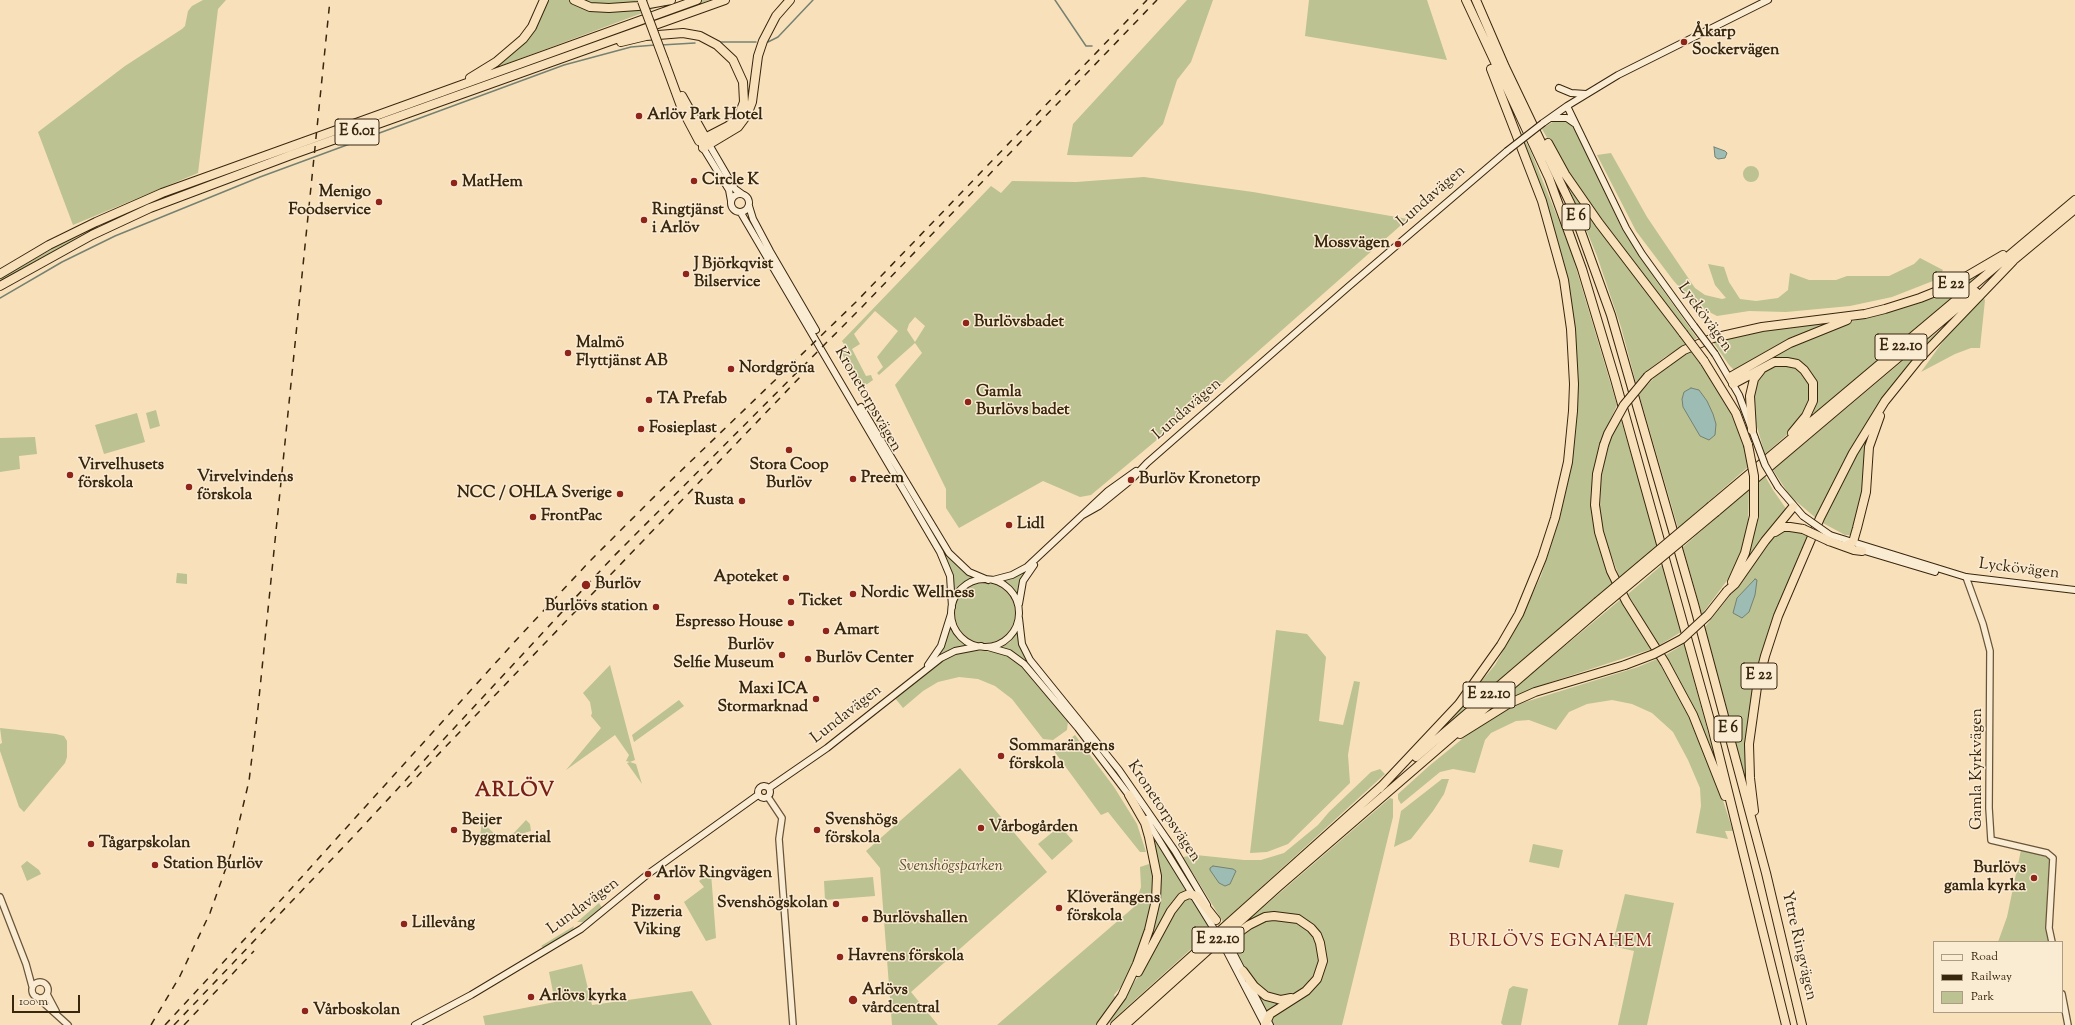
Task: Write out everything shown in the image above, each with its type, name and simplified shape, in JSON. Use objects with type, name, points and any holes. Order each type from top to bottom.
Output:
[{"type":"highway","points":[[448,90],[496,62],[510,52],[532,27],[544,0]]},
{"type":"highway","points":[[574,0],[590,7],[609,8],[638,6],[671,0]]},
{"type":"highway","points":[[643,0],[665,60],[704,143]]},
{"type":"highway","name":"E 6.01","points":[[0,274],[69,235],[162,194],[696,0]]},
{"type":"highway","name":"E 6.01","points":[[0,286],[92,235],[150,208],[291,155],[725,0]]},
{"type":"highway","points":[[704,143],[738,127],[747,115],[752,102],[758,56],[763,41],[776,16],[790,0]]},
{"type":"highway","name":"E 6","points":[[1466,0],[1477,27],[1548,178],[1582,269],[1613,372],[1713,731],[1765,937]]},
{"type":"highway","name":"E 6","points":[[1476,0],[1505,67],[1572,207],[1611,315],[1694,604],[1766,873]]},
{"type":"highway","points":[[1380,788],[1436,730],[1463,699],[1489,664],[1513,624],[1532,585],[1549,540],[1564,484],[1571,438],[1573,411],[1573,351],[1568,307],[1562,274],[1542,201],[1491,68],[1477,27]]},
{"type":"highway","points":[[574,54],[646,36],[671,34],[695,34],[718,45],[731,57],[738,70],[743,82],[745,98],[741,111],[732,124],[704,143]]},
{"type":"highway","points":[[1505,67],[1578,192],[1704,361],[1736,413],[1748,446],[1754,476],[1754,516],[1745,553],[1727,591]]},
{"type":"highway","name":"E 22","points":[[1765,937],[1731,817],[1705,741],[1679,687],[1619,588],[1604,550],[1599,532],[1595,505],[1597,474],[1608,434],[1624,405],[1648,376],[1684,350],[1713,338],[1762,327],[1865,314],[1903,304],[1950,286],[1982,269],[2029,239],[2075,200]]},
{"type":"highway","name":"E 22","points":[[1766,873],[1750,778],[1749,744],[1752,713],[1761,669],[1769,640],[1788,592],[1829,499],[1868,428],[1895,388],[1952,323],[2013,261],[2075,209]]},
{"type":"highway","name":"E 22.10","points":[[1713,509],[1724,495],[2029,239]]},
{"type":"highway","name":"E 22.10","points":[[1115,1025],[1380,788],[1713,509],[2013,261]]},
{"type":"highway","points":[[1732,380],[1800,338],[1865,314]]},
{"type":"highway","points":[[1724,495],[1800,426],[1811,409],[1813,401],[1813,383],[1804,370],[1797,364],[1774,362],[1732,380]]},
{"type":"highway","points":[[1754,434],[1749,407],[1751,387],[1758,372],[1765,366]]},
{"type":"highway","points":[[1850,543],[1864,502],[1872,437],[1880,414],[1895,388]]},
{"type":"highway","points":[[1401,780],[1468,729],[1508,704],[1555,684],[1625,665],[1654,654],[1682,639],[1708,615],[1727,591],[1735,584],[1770,534],[1793,507]]},
{"type":"highway","points":[[1770,534],[1783,527],[1802,529],[1829,538],[1854,550],[1862,551]]},
{"type":"highway","name":"E 22.10","points":[[1124,1025],[1600,605]]},
{"type":"highway","points":[[1122,996],[1144,946],[1153,913],[1156,887],[1155,864],[1150,837],[1145,823],[1129,795]]},
{"type":"highway","name":"Yttre Ringvägen","points":[[1766,873],[1802,1025]]},
{"type":"highway","points":[[1101,1025],[1140,970],[1176,904],[1185,895],[1194,894],[1202,901],[1216,925]]},
{"type":"highway","points":[[1186,969],[1236,933],[1256,921],[1274,916],[1291,917],[1304,923],[1317,935],[1320,943],[1323,961],[1321,970],[1313,985],[1276,1009],[1267,1023]]},
{"type":"highway","name":"Yttre Ringvägen","points":[[1765,937],[1786,1025]]},
{"type":"highway","points":[[1243,971],[1254,986],[1266,996],[1281,1000],[1298,996]]},
{"type":"main road","name":"Lundavägen","points":[[920,674],[939,650],[958,593],[966,586],[976,581],[1005,578],[1020,571],[1083,515],[1100,506],[1131,480],[1147,463],[1507,151],[1543,123],[1586,94],[1648,59],[1768,0]]},
{"type":"main road","points":[[1560,88],[1571,93],[1586,94]]},
{"type":"main road","name":"Lyckövägen","points":[[1567,106],[1626,228],[1642,254],[1715,354],[1732,380],[1765,465],[1778,487],[1793,507],[1829,538],[1963,576]]},
{"type":"main road","points":[[1549,119],[1559,116],[1567,118],[1580,131]]},
{"type":"main road","points":[[704,143],[735,189],[748,198],[749,206],[746,211],[741,213],[734,211],[729,190],[704,143]]},
{"type":"main road","points":[[731,201],[735,195],[742,194]]},
{"type":"main road","name":"Kronetorpsvägen","points":[[749,206],[753,219],[770,251],[842,376],[949,553],[969,572],[989,580]]},
{"type":"main road","name":"Kronetorpsvägen","points":[[741,213],[936,545],[950,576],[952,608]]},
{"type":"main road","name":"Lundavägen","points":[[952,608],[953,622],[959,634],[969,642],[988,647],[1000,644],[1010,636],[1019,618],[1020,592],[1025,577],[1053,543]]},
{"type":"main road","name":"Lyckövägen","points":[[1850,543],[1862,551],[1939,573],[2075,590]]},
{"type":"main road","name":"Lundavägen","points":[[989,580],[1002,584],[1011,592],[1019,610]]},
{"type":"main road","name":"Kronetorpsvägen","points":[[1019,618],[1022,644],[1030,660],[1083,724],[1141,801],[1175,851],[1216,925]]},
{"type":"main road","name":"Lundavägen","points":[[415,1025],[471,995],[581,929],[648,874],[758,795],[757,790],[760,787],[766,786],[769,788],[826,748],[920,674],[951,653],[981,646]]},
{"type":"main road","name":"Kronetorpsvägen","points":[[988,647],[1009,653],[1021,661],[1078,728],[1129,795],[1194,894]]},
{"type":"main road","points":[[758,795],[763,798],[768,797],[770,793],[769,788]]},
{"type":"main road","points":[[1226,944],[1243,971],[1267,1023],[1226,944]]},
{"type":"street","name":"Gamla Kyrkvägen","points":[[1963,576],[1983,624],[1990,651],[1991,840],[2047,853],[2053,858],[2050,921],[2052,941]]},
{"type":"street","points":[[768,797],[782,818],[779,839],[793,1025]]},
{"type":"street","points":[[0,897],[26,964],[32,986],[32,992],[60,1016],[68,1025]]},
{"type":"street","points":[[26,964],[47,987],[47,994],[60,1016]]},
{"type":"street","points":[[32,986],[37,982],[42,982]]},
{"type":"street","points":[[37,997],[42,997],[47,994]]},
{"type":"street","points":[[2063,999],[2068,1025]]},
{"type":"green space","points":[[203,0],[226,0],[218,9],[198,173],[73,225],[38,132],[125,66],[182,29],[185,26],[188,11],[192,6]]},
{"type":"green space","points":[[547,0],[570,0],[572,2],[614,11],[661,6],[495,68],[494,67],[510,56],[524,43],[535,29]]},
{"type":"green space","points":[[580,0],[639,0],[640,4],[594,5]]},
{"type":"green space","points":[[701,0],[710,0],[506,75],[83,236],[29,265],[0,283],[0,279],[6,275],[54,248],[117,218],[162,199]]},
{"type":"green space","points":[[1187,0],[1213,0],[1191,62],[1177,80],[1163,124],[1132,157],[1067,155],[1073,124]]},
{"type":"green space","points":[[1309,0],[1427,0],[1447,60],[1305,36]]},
{"type":"green space","points":[[1507,105],[1531,152],[1570,248],[1617,405],[1603,436],[1596,459],[1592,512],[1597,542],[1613,583],[1437,734],[1495,665],[1516,628],[1541,576],[1560,518],[1571,468],[1577,411],[1578,372],[1573,316],[1558,241],[1541,188]]},
{"type":"green space","points":[[1560,120],[1569,123],[1575,129],[1622,229],[1657,282],[1697,338],[1694,340],[1590,205],[1568,174],[1542,129],[1554,121]]},
{"type":"green space","points":[[1611,153],[1647,217],[1695,288],[1705,295],[1722,299],[1726,298],[1715,285],[1708,264],[1724,267],[1729,282],[1740,299],[1756,301],[1778,298],[1788,290],[1790,273],[1809,280],[1836,280],[1847,276],[1889,276],[1914,264],[1920,258],[1943,270],[1938,279],[1892,297],[1850,306],[1786,312],[1749,311],[1717,316],[1694,304],[1673,280],[1636,231],[1597,155]]},
{"type":"green space","points":[[1751,166],[1757,168],[1759,174],[1757,180],[1751,182],[1745,180],[1743,174],[1745,168]]},
{"type":"green space","points":[[1144,177],[1253,192],[1408,219],[1171,428],[1091,495],[1080,497],[1043,481],[959,528],[946,508],[946,489],[895,385],[922,353],[915,343],[879,375],[877,373],[883,367],[877,357],[898,331],[875,311],[854,334],[860,344],[852,349],[866,376],[871,375],[873,380],[863,387],[857,381],[840,350],[846,348],[842,341],[991,186],[1001,193],[1012,181],[1076,182]],"holes":[[[915,317],[925,326],[915,342],[907,330],[909,324]]]},
{"type":"green space","points":[[1566,181],[1687,344],[1665,357],[1648,370],[1636,383],[1621,327],[1597,256]]},
{"type":"green space","points":[[1986,269],[1817,412],[1813,413],[1813,378],[1786,359],[1751,371],[1750,369],[1775,354],[1837,326],[1883,312]]},
{"type":"green space","points":[[1983,297],[1985,300],[1980,348],[1971,348],[1955,354],[1921,372],[1951,330]]},
{"type":"green space","points":[[1955,317],[1911,366],[1817,519],[1790,496],[1773,470]]},
{"type":"green space","points":[[1846,319],[1734,370],[1713,342],[1734,336]]},
{"type":"green space","points":[[1691,351],[1723,397],[1745,449],[1748,467],[1678,528],[1639,394],[1664,367]]},
{"type":"green space","points":[[1776,365],[1787,365],[1798,369],[1805,375],[1810,383],[1810,403],[1799,424],[1765,454],[1752,410],[1753,389],[1760,373]]},
{"type":"green space","points":[[156,410],[160,426],[150,429],[146,413]]},
{"type":"green space","points":[[137,413],[145,442],[104,454],[95,425]]},
{"type":"green space","points":[[1621,420],[1658,545],[1620,579],[1603,533],[1600,508],[1601,478],[1607,451],[1614,430]]},
{"type":"green space","points":[[1873,423],[1864,489],[1852,535],[1845,535],[1821,522]]},
{"type":"green space","points":[[35,437],[37,454],[19,456],[20,469],[0,472],[0,438]]},
{"type":"green space","points":[[1765,476],[1787,510],[1745,563],[1758,520],[1758,482]]},
{"type":"green space","points":[[1749,489],[1748,524],[1740,554],[1729,578],[1702,614],[1683,547]]},
{"type":"green space","points":[[1786,530],[1809,534],[1757,675],[1750,707],[1747,741],[1748,789],[1705,627],[1732,593],[1770,539],[1777,533]]},
{"type":"green space","points":[[946,554],[960,568],[975,577],[963,583],[954,592],[951,571],[945,555]]},
{"type":"green space","points":[[1663,564],[1681,632],[1658,646],[1628,594]]},
{"type":"green space","points":[[1025,571],[1020,582],[1018,595],[1011,586],[1002,580]]},
{"type":"green space","points":[[177,573],[187,574],[187,584],[176,583]]},
{"type":"green space","points":[[979,583],[991,583],[1002,588],[1010,596],[1015,607],[1013,625],[1002,638],[991,643],[979,643],[968,638],[960,630],[955,619],[955,607],[960,596],[968,588]]},
{"type":"green space","points":[[1621,599],[1652,649],[1551,682],[1505,702],[1502,701],[1504,697]]},
{"type":"green space","points":[[950,622],[957,637],[971,647],[936,659]]},
{"type":"green space","points":[[1276,630],[1307,634],[1326,657],[1319,721],[1343,725],[1354,681],[1360,682],[1348,755],[1350,783],[1288,844],[1267,852],[1250,853]]},
{"type":"green space","points":[[1017,633],[1026,658],[1075,720],[1023,660],[1011,652],[1000,648],[1010,642]]},
{"type":"green space","points":[[1684,644],[1715,758],[1689,700],[1664,656]]},
{"type":"green space","points":[[972,650],[997,652],[1010,656],[1025,668],[1068,721],[1067,730],[1053,740],[1043,739],[1012,699],[995,686],[978,679],[959,677],[938,682],[923,691],[903,708],[895,698],[937,663],[957,653]]},
{"type":"green space","points":[[1657,659],[1681,699],[1714,773],[1733,831],[1725,831],[1728,839],[1696,833],[1701,806],[1700,788],[1688,760],[1673,732],[1652,713],[1632,704],[1612,700],[1587,704],[1569,712],[1556,730],[1529,720],[1516,721],[1491,733],[1485,740],[1475,773],[1453,769],[1440,772],[1401,804],[1398,799],[1398,794],[1429,766],[1472,731],[1495,716],[1522,703],[1638,667]]},
{"type":"green space","points":[[610,665],[635,760],[630,762],[626,761],[629,755],[615,735],[566,770],[601,728],[591,716],[592,713],[590,702],[583,693]]},
{"type":"green space","points":[[679,700],[684,706],[634,742],[632,735]]},
{"type":"green space","points":[[0,728],[56,734],[64,736],[67,741],[67,757],[65,763],[24,812],[19,807],[0,751],[0,744],[2,743]]},
{"type":"green space","points":[[1075,735],[1114,787],[1137,824],[1146,852],[1140,852],[1108,812],[1101,815],[1054,751]]},
{"type":"green space","points":[[630,762],[636,764],[642,784],[627,763]]},
{"type":"green space","name":"Svenshögsparken","points":[[960,768],[1047,872],[911,992],[938,1025],[892,1025],[880,868],[866,851]]},
{"type":"green space","points":[[1380,769],[1385,774],[1223,922],[1183,857],[1196,855],[1244,860],[1261,860],[1284,853],[1318,825],[1329,812],[1371,772]]},
{"type":"green space","points":[[1442,779],[1449,779],[1444,794],[1433,811],[1411,839],[1394,847],[1401,811]]},
{"type":"green space","points":[[1390,798],[1393,799],[1393,817],[1342,1025],[1273,1025],[1270,1018],[1310,991],[1324,946],[1292,914],[1277,913],[1239,928]]},
{"type":"green space","points":[[526,820],[530,824],[531,831],[510,837]]},
{"type":"green space","points":[[482,821],[500,840],[479,845]]},
{"type":"green space","points":[[1060,826],[1073,841],[1052,860],[1038,844]]},
{"type":"green space","points":[[1151,831],[1189,891],[1142,960],[1159,903],[1161,888]]},
{"type":"green space","points":[[1533,844],[1563,850],[1559,868],[1529,862]]},
{"type":"green space","points":[[2021,850],[2047,857],[2051,861],[2047,889],[2047,927],[2049,941],[1998,941],[2007,917]]},
{"type":"green space","points":[[27,861],[39,870],[41,874],[27,881],[21,866]]},
{"type":"green space","points":[[1149,864],[1153,871],[1153,889],[1150,913],[1142,941],[1125,982],[1114,995],[1116,999],[1098,1025],[997,1025],[1134,907],[1141,887],[1140,867]]},
{"type":"green space","points":[[711,873],[716,938],[706,941],[684,902],[704,887],[699,881]]},
{"type":"green space","points":[[873,877],[875,896],[825,900],[824,881]]},
{"type":"green space","points":[[1625,894],[1674,903],[1647,1025],[1618,1025],[1634,951],[1612,946]]},
{"type":"green space","points":[[1192,897],[1211,931],[1107,1025],[1104,1025],[1142,971],[1180,902]]},
{"type":"green space","points":[[599,903],[602,908],[583,922],[577,922]]},
{"type":"green space","points":[[1283,917],[1303,925],[1316,939],[1320,965],[1311,983],[1294,995],[1275,997],[1259,988],[1247,972],[1231,941],[1263,920]]},
{"type":"green space","points":[[574,926],[573,929],[544,948],[541,946]]},
{"type":"green space","points":[[582,964],[592,1005],[692,991],[712,1025],[485,1025],[483,1016],[555,1002],[549,972]]},
{"type":"green space","points":[[1513,986],[1528,989],[1521,1025],[1503,1025],[1501,1023],[1509,989]]},
{"type":"green space","points":[[1255,991],[1283,1002],[1266,1014]]},
{"type":"water","points":[[1714,147],[1727,153],[1725,158],[1718,159],[1715,157]]},
{"type":"water","points":[[1691,388],[1699,390],[1707,401],[1713,414],[1716,424],[1715,435],[1709,440],[1700,436],[1683,407],[1682,399],[1684,392]]},
{"type":"water","points":[[1755,579],[1757,580],[1755,595],[1749,612],[1742,618],[1733,613],[1737,598]]},
{"type":"water","points":[[1213,866],[1233,869],[1236,871],[1230,884],[1225,886],[1219,883],[1210,870]]},
{"type":"waterway","points":[[768,42],[778,37],[813,0]]},
{"type":"waterway","points":[[1055,0],[1086,46],[1092,46]]},
{"type":"waterway","points":[[720,42],[756,42]]},
{"type":"waterway","points":[[661,45],[695,43]]},
{"type":"waterway","points":[[0,298],[62,262],[115,236],[260,177],[564,65],[631,47],[655,45]]},
{"type":"railway","points":[[151,1025],[180,976],[210,913],[233,848],[249,781],[258,708],[330,0]]},
{"type":"railway","points":[[165,1025],[589,562],[657,494],[856,302],[1147,0]]},
{"type":"railway","points":[[174,1025],[352,838],[614,556],[862,307],[1157,0]]},
{"type":"railway","points":[[407,787],[802,375]]},
{"type":"railway","points":[[184,1025],[254,951]]},
{"type":"place","name":"Åkarp Sockervägen","points":[[1684,42]]},
{"type":"place","name":"Arlöv Park Hotel","points":[[639,116]]},
{"type":"place","name":"Circle K","points":[[694,181]]},
{"type":"place","name":"MatHem","points":[[454,183]]},
{"type":"place","name":"Menigo Foodservice","points":[[379,202]]},
{"type":"place","name":"Ringtjänst i Arlöv","points":[[644,220]]},
{"type":"place","name":"Mossvägen","points":[[1398,244]]},
{"type":"place","name":"J Björkqvist Bilservice","points":[[686,274]]},
{"type":"place","name":"Burlövsbadet","points":[[966,323]]},
{"type":"place","name":"Malmö Flyttjänst AB","points":[[568,353]]},
{"type":"place","name":"Nordgröna","points":[[731,369]]},
{"type":"place","name":"TA Prefab","points":[[649,400]]},
{"type":"place","name":"Gamla Burlövs badet","points":[[968,402]]},
{"type":"place","name":"Fosieplast","points":[[641,429]]},
{"type":"place","name":"Stora Coop Burlöv","points":[[789,450]]},
{"type":"place","name":"Virvelhusets förskola","points":[[70,475]]},
{"type":"place","name":"Preem","points":[[853,479]]},
{"type":"place","name":"Burlöv Kronetorp","points":[[1131,480]]},
{"type":"place","name":"Virvelvindens förskola","points":[[189,487]]},
{"type":"place","name":"NCC / OHLA Sverige","points":[[620,494]]},
{"type":"place","name":"Rusta","points":[[742,501]]},
{"type":"place","name":"FrontPac","points":[[533,517]]},
{"type":"place","name":"Lidl","points":[[1009,525]]},
{"type":"place","name":"Apoteket","points":[[786,578]]},
{"type":"place","name":"Burlöv","points":[[586,585]]},
{"type":"place","name":"Nordic Wellness","points":[[853,594]]},
{"type":"place","name":"Ticket","points":[[791,602]]},
{"type":"place","name":"Burlövs station","points":[[656,607]]},
{"type":"place","name":"Espresso House","points":[[791,623]]},
{"type":"place","name":"Amart","points":[[826,631]]},
{"type":"place","name":"Burlöv Selfie Museum","points":[[782,655]]},
{"type":"place","name":"Burlöv Center","points":[[808,659]]},
{"type":"place","name":"Maxi ICA Stormarknad","points":[[816,699]]},
{"type":"place","name":"Sommarängens förskola","points":[[1001,756]]},
{"type":"place","name":"Vårbogården","points":[[981,828]]},
{"type":"place","name":"Beijer Byggmaterial","points":[[454,830]]},
{"type":"place","name":"Svenshögs förskola","points":[[817,830]]},
{"type":"place","name":"Tågarpskolan","points":[[91,844]]},
{"type":"place","name":"Station Burlöv","points":[[155,865]]},
{"type":"place","name":"Arlöv Ringvägen","points":[[648,874]]},
{"type":"place","name":"Burlövs gamla kyrka","points":[[2034,878]]},
{"type":"place","name":"Pizzeria Viking","points":[[657,897]]},
{"type":"place","name":"Svenshögskolan","points":[[836,904]]},
{"type":"place","name":"Klöverängens förskola","points":[[1059,908]]},
{"type":"place","name":"Burlövshallen","points":[[865,919]]},
{"type":"place","name":"Lillevång","points":[[404,924]]},
{"type":"place","name":"Havrens förskola","points":[[840,957]]},
{"type":"place","name":"Arlövs kyrka","points":[[531,997]]},
{"type":"place","name":"Arlövs vårdcentral","points":[[853,1000]]},
{"type":"place","name":"Vårboskolan","points":[[305,1011]]},
{"type":"district","name":"ARLÖV","points":[[515,793]]},
{"type":"district","name":"BURLÖVS EGNAHEM","points":[[1551,943]]}]
